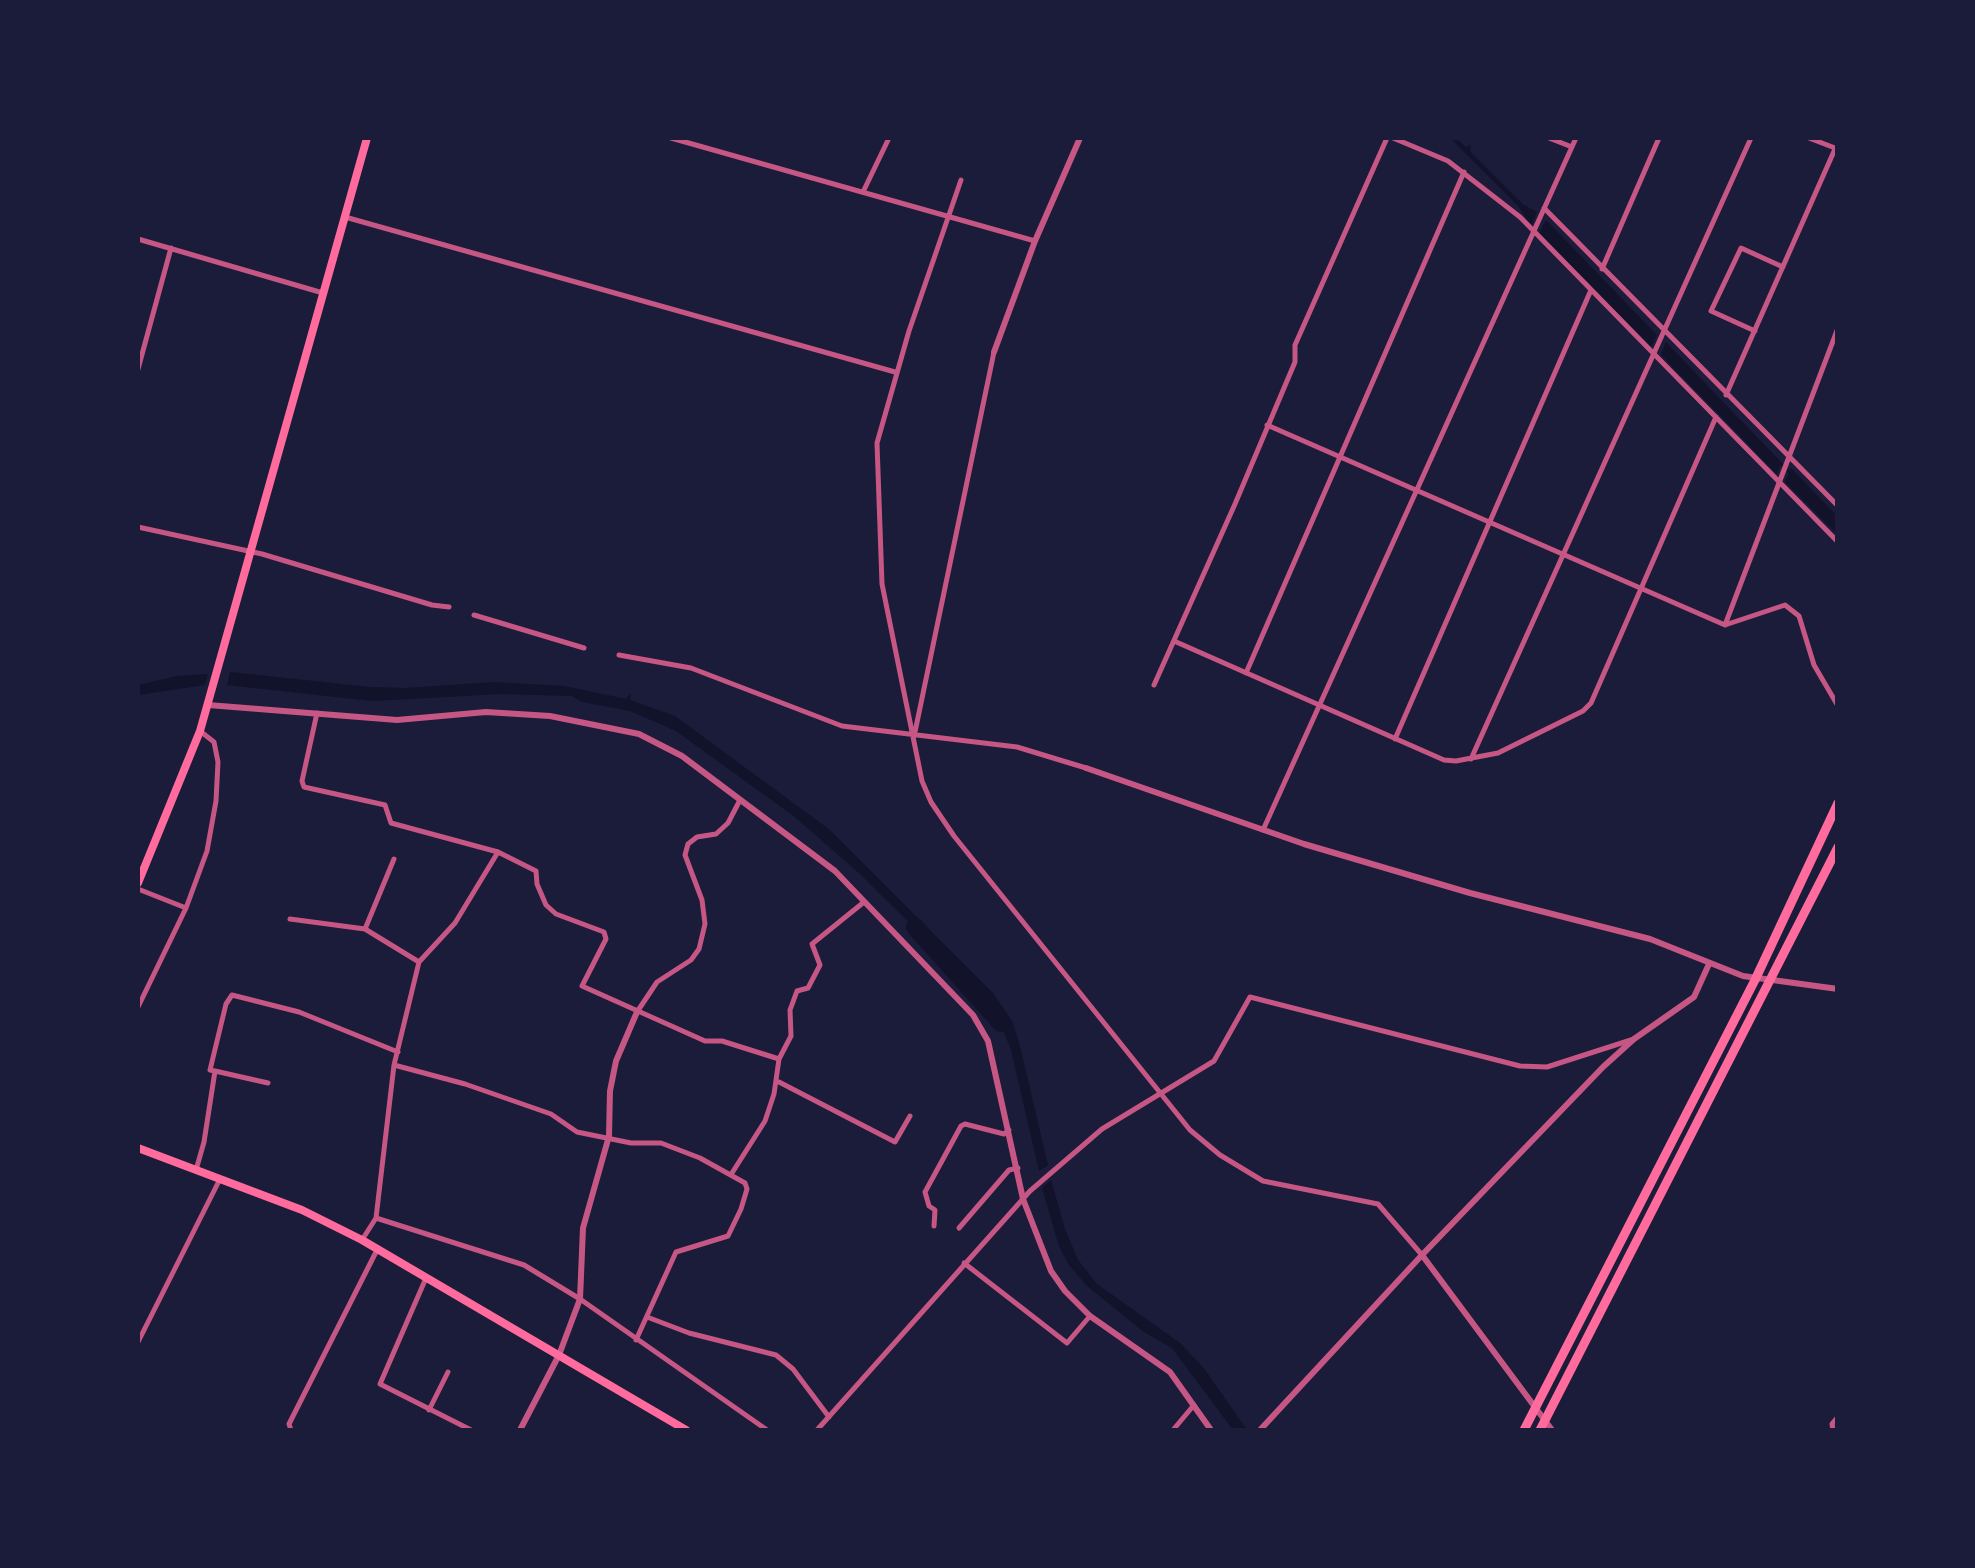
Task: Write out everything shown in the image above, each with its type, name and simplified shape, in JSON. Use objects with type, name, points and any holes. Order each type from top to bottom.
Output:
[{"type":"highway","points":[[1524,1430],[1755,980],[1838,803]]},
{"type":"highway","points":[[1542,1426],[1838,847]]},
{"type":"main road","points":[[138,886],[200,730],[368,138]]},
{"type":"main road","points":[[138,1148],[302,1210],[378,1248],[686,1430]]},
{"type":"street","points":[[671,138],[1036,242]]},
{"type":"street","points":[[863,192],[889,138]]},
{"type":"street","points":[[914,735],[994,352],[1080,138]]},
{"type":"street","points":[[1154,686],[1295,362],[1296,345],[1390,138],[1448,161],[1534,230],[1838,542]]},
{"type":"street","points":[[1549,138],[1572,147]]},
{"type":"street","points":[[1262,830],[1576,138]]},
{"type":"street","points":[[1602,268],[1659,138]]},
{"type":"street","points":[[1471,759],[1752,138]]},
{"type":"street","points":[[1726,395],[1836,149],[1809,138]]},
{"type":"street","points":[[1246,673],[1464,172]]},
{"type":"street","points":[[961,180],[896,372],[877,443],[882,584],[922,781],[939,813],[1190,1130],[1220,1155],[1263,1180],[1378,1204],[1422,1255],[1535,1407],[1542,1426],[1552,1430]]},
{"type":"street","points":[[1544,208],[1662,333],[1838,506]]},
{"type":"street","points":[[345,217],[896,372]]},
{"type":"street","points":[[138,238],[324,293]]},
{"type":"street","points":[[138,369],[170,248]]},
{"type":"street","points":[[1754,331],[1711,311],[1741,248],[1783,267]]},
{"type":"street","points":[[1395,738],[1591,290]]},
{"type":"street","points":[[1724,625],[1838,328]]},
{"type":"street","points":[[1174,640],[1444,760],[1498,753],[1583,711],[1591,702],[1716,417]]},
{"type":"street","points":[[1267,425],[1724,625],[1786,606],[1798,616],[1814,665],[1838,706]]},
{"type":"street","points":[[138,527],[249,552],[449,607]]},
{"type":"street","points":[[474,615],[584,648]]},
{"type":"street","points":[[619,654],[690,668],[842,726],[1017,748],[1262,830],[1470,892],[1650,939],[1755,980],[1838,989]]},
{"type":"street","points":[[209,700],[397,720],[511,713],[590,722],[655,740],[740,800],[835,871],[980,1025],[990,1050],[1023,1199],[1051,1271],[1090,1316],[1164,1367],[1211,1430]]},
{"type":"street","points":[[317,714],[302,781],[304,787],[385,804],[391,823],[498,852],[536,871],[546,905],[556,914],[604,932],[606,939],[582,986],[705,1040],[722,1041],[780,1059]]},
{"type":"street","points":[[138,1008],[186,908],[207,851],[218,787],[214,742],[200,730]]},
{"type":"street","points":[[520,1430],[558,1355],[580,1299],[583,1228],[609,1136],[610,1091],[616,1061],[637,1012],[657,982],[691,960],[699,949],[706,924],[702,900],[685,855],[688,844],[697,837],[716,834],[728,823],[740,800]]},
{"type":"street","points":[[362,1240],[376,1218],[394,1064],[419,962],[455,922],[498,852]]},
{"type":"street","points":[[365,928],[394,858]]},
{"type":"street","points":[[138,886],[186,908]]},
{"type":"street","points":[[732,1174],[765,1120],[778,1082],[780,1059],[791,1036],[790,1010],[798,991],[808,988],[820,965],[812,944],[864,902]]},
{"type":"street","points":[[290,919],[365,928],[419,962]]},
{"type":"street","points":[[1263,1427],[1422,1255],[1634,1039],[1694,997],[1709,964]]},
{"type":"street","points":[[268,1083],[210,1070],[226,1004],[232,995],[299,1012],[398,1052]]},
{"type":"street","points":[[817,1430],[1030,1191],[1102,1129],[1214,1061],[1250,998],[1520,1066],[1547,1067],[1634,1039]]},
{"type":"street","points":[[394,1064],[551,1114],[577,1132],[631,1143],[661,1143],[745,1183],[747,1190],[728,1236],[676,1252],[636,1340]]},
{"type":"street","points":[[196,1170],[214,1070]]},
{"type":"street","points":[[778,1082],[895,1142],[910,1116]]},
{"type":"street","points":[[934,1226],[935,1210],[924,1192],[961,1126],[1004,1134],[1009,1130]]},
{"type":"street","points":[[959,1228],[1008,1170],[1018,1168]]},
{"type":"street","points":[[138,1342],[220,1179]]},
{"type":"street","points":[[376,1218],[524,1264],[767,1430]]},
{"type":"street","points":[[291,1430],[289,1424],[378,1248]]},
{"type":"street","points":[[964,1263],[1068,1343],[1090,1316]]},
{"type":"street","points":[[426,1277],[380,1384],[470,1430]]},
{"type":"street","points":[[646,1317],[689,1333],[776,1355],[793,1369],[829,1417]]},
{"type":"street","points":[[429,1410],[448,1372]]},
{"type":"street","points":[[1173,1430],[1194,1405]]},
{"type":"street","points":[[1833,1430],[1832,1424],[1838,1417]]},
{"type":"shaded area","points":[[1450,138],[1466,147],[1471,145],[1470,151],[1524,205],[1537,212],[1531,226],[1519,207]]},
{"type":"shaded area","points":[[1546,220],[1657,335],[1651,347],[1539,234]]},
{"type":"shaded area","points":[[1666,342],[1781,463],[1777,474],[1661,355]]},
{"type":"shaded area","points":[[1791,468],[1837,516],[1837,534],[1785,482]]},
{"type":"shaded area","points":[[230,672],[370,687],[493,682],[564,686],[626,699],[631,693],[630,700],[675,716],[830,830],[993,993],[1012,1021],[1020,1046],[1048,1165],[1039,1171],[1011,1050],[998,1017],[959,972],[860,874],[795,817],[676,731],[630,711],[582,702],[572,696],[500,694],[372,701],[227,685]]},
{"type":"shaded area","points":[[208,674],[205,685],[138,695],[138,685]]},
{"type":"shaded area","points":[[1051,1180],[1078,1260],[1097,1284],[1180,1343],[1203,1367],[1247,1430],[1233,1430],[1172,1348],[1144,1332],[1087,1286],[1069,1265],[1059,1246],[1042,1188]]},
{"type":"waterway","points":[[1740,421],[1790,473]]},
{"type":"waterway","points":[[915,927],[1001,1023]]}]
